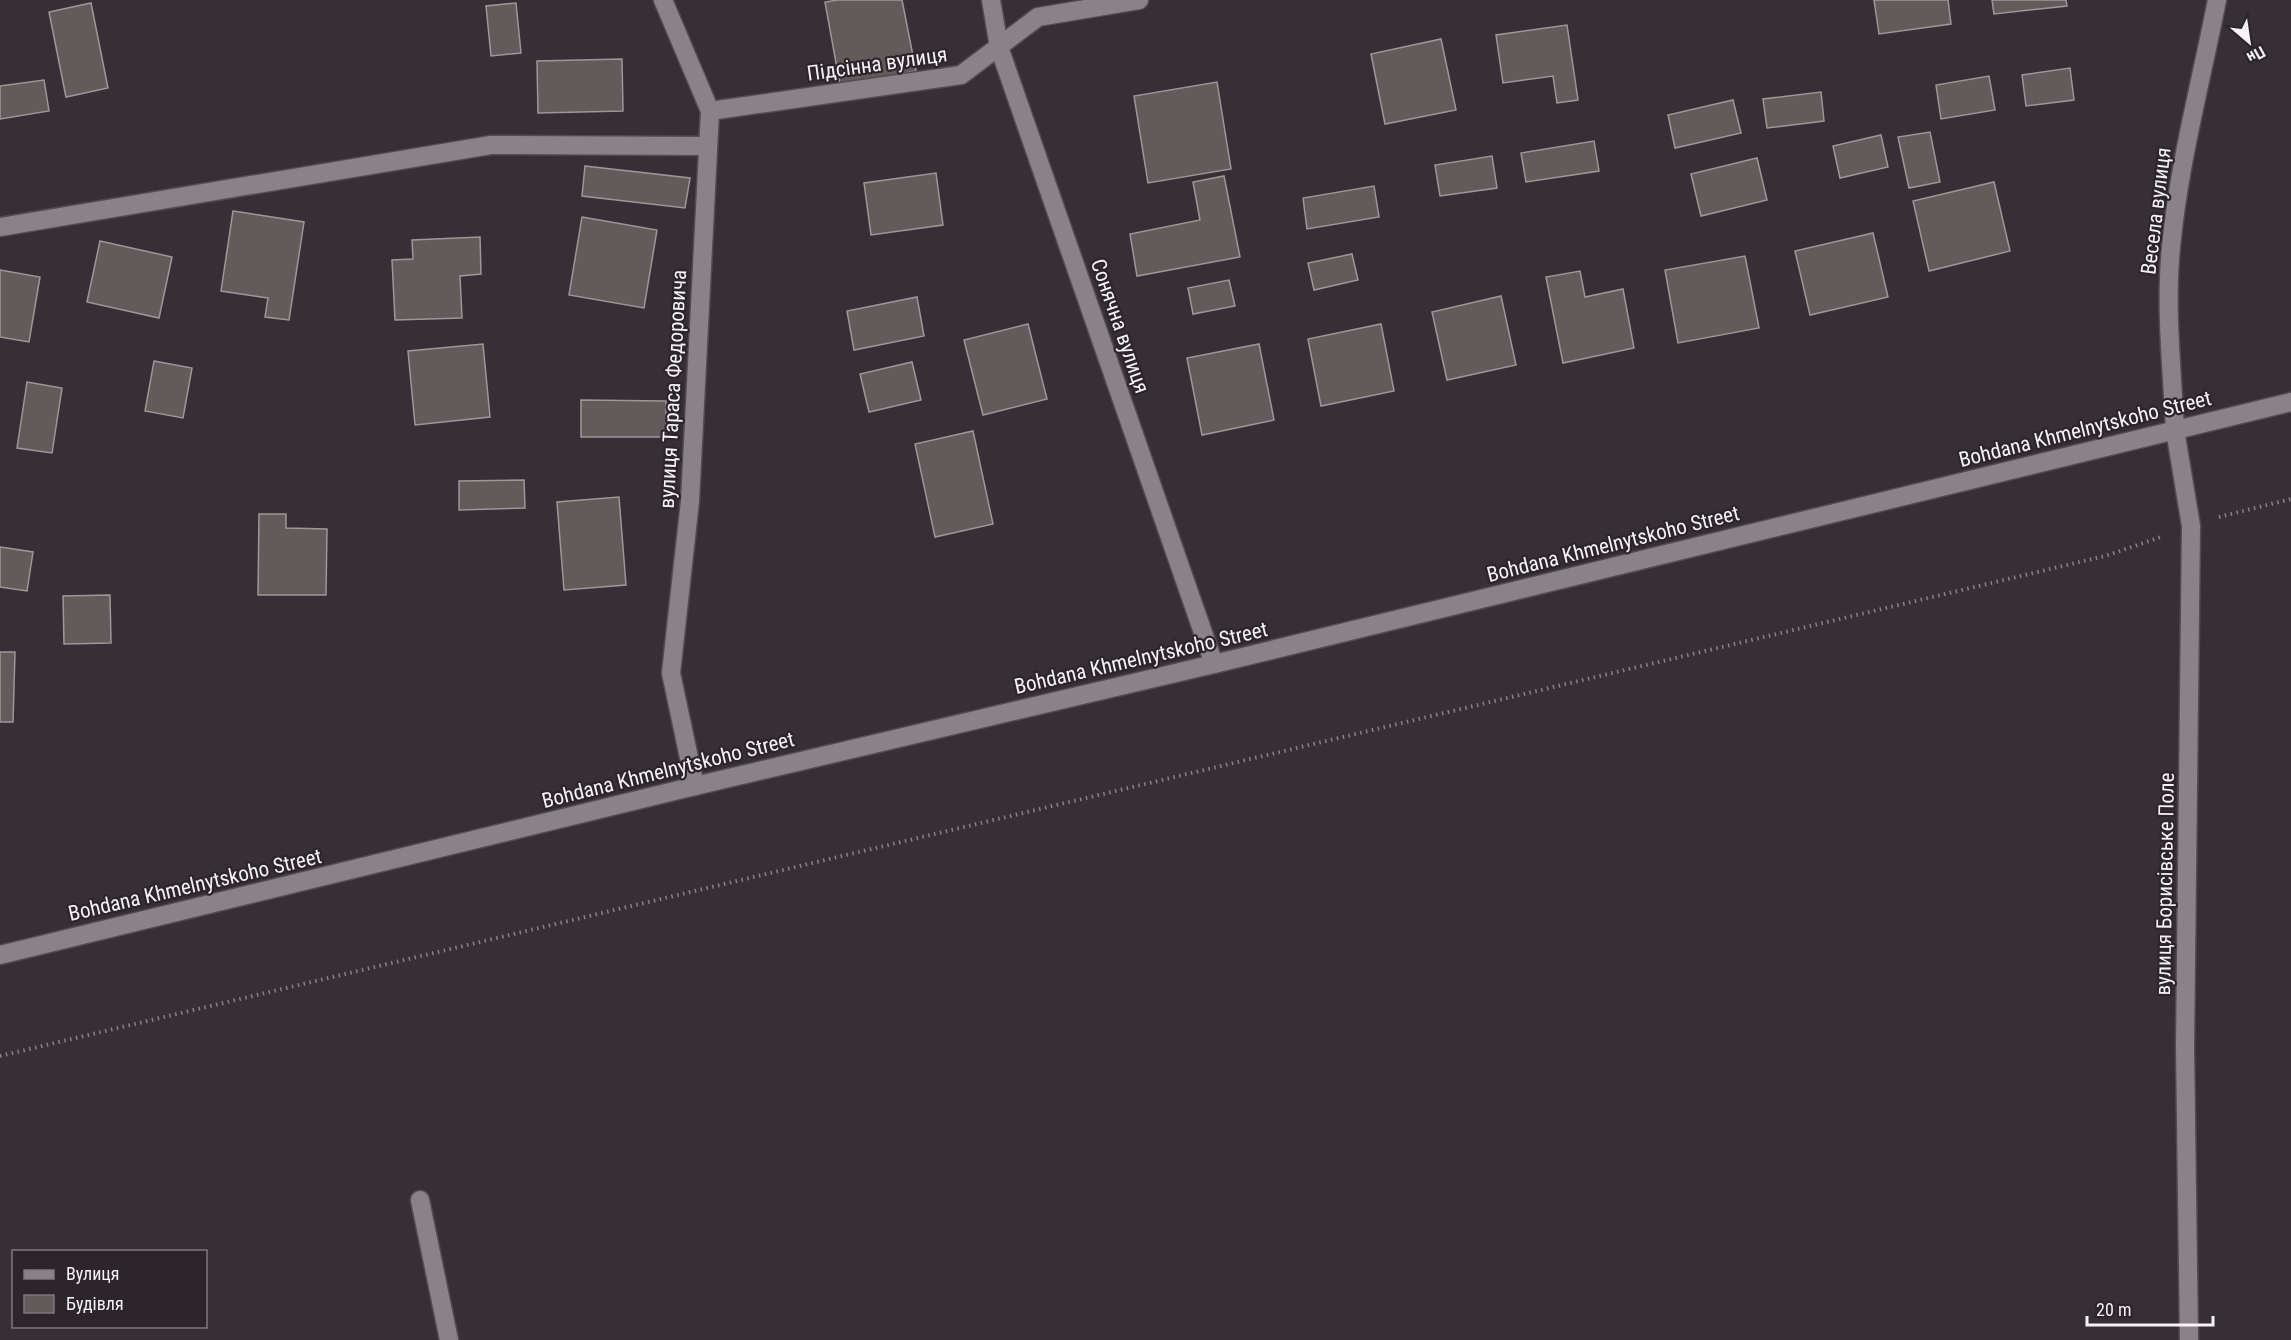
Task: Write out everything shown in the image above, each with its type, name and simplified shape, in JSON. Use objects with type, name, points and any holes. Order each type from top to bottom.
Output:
[{"type":"street","name":"вулиця Тараса Федоровича","points":[[663,0],[710,111],[690,501],[671,673],[695,786]]},
{"type":"street","name":"Сонячна вулиця","points":[[991,0],[999,47],[1214,664]]},
{"type":"street","name":"Підсінна вулиця","points":[[710,111],[960,75],[1038,17],[1139,0]]},
{"type":"street","name":"Весела вулиця","points":[[2175,429],[2169,331],[2171,248],[2185,153],[2217,0]]},
{"type":"street","points":[[0,227],[491,145],[708,146]]},
{"type":"street","name":"Bohdana Khmelnytskoho Street","points":[[0,955],[695,786],[1214,664],[2291,402]]},
{"type":"street","name":"вулиця Борисівське Поле","points":[[2175,429],[2192,526],[2185,1047],[2189,1340]]},
{"type":"street","points":[[420,1200],[449,1340]]},
{"type":"path","points":[[0,1056],[2105,556],[2231,513],[2291,499]]},
{"type":"building","points":[[902,0],[916,71],[840,85],[825,2]]},
{"type":"building","points":[[1874,0],[1948,0],[1951,24],[1879,34]]},
{"type":"building","points":[[1992,0],[2066,0],[2067,6],[1994,14]]},
{"type":"building","points":[[91,3],[108,88],[66,97],[49,12]]},
{"type":"building","points":[[516,3],[521,53],[491,56],[486,6]]},
{"type":"building","points":[[1567,25],[1578,100],[1557,103],[1553,76],[1503,83],[1496,35]]},
{"type":"building","points":[[1441,39],[1456,110],[1385,124],[1371,54]]},
{"type":"building","points":[[622,59],[623,111],[538,113],[537,61]]},
{"type":"building","points":[[2070,68],[2074,100],[2026,106],[2022,75]]},
{"type":"building","points":[[1989,76],[1995,110],[1941,119],[1936,85]]},
{"type":"building","points":[[44,80],[49,111],[0,119],[0,86]]},
{"type":"building","points":[[1217,82],[1231,169],[1148,183],[1134,96]]},
{"type":"building","points":[[1821,92],[1824,121],[1767,128],[1763,99]]},
{"type":"building","points":[[1733,100],[1741,133],[1675,148],[1668,115]]},
{"type":"building","points":[[1930,132],[1940,182],[1909,188],[1898,137]]},
{"type":"building","points":[[1881,135],[1888,167],[1840,178],[1833,146]]},
{"type":"building","points":[[1594,141],[1599,171],[1526,182],[1521,153]]},
{"type":"building","points":[[1492,156],[1497,188],[1440,196],[1435,165]]},
{"type":"building","points":[[1757,158],[1767,200],[1701,216],[1691,174]]},
{"type":"building","points":[[585,166],[690,178],[685,208],[582,196]]},
{"type":"building","points":[[936,173],[943,225],[871,235],[864,183]]},
{"type":"building","points":[[1224,176],[1240,257],[1137,276],[1130,234],[1200,220],[1193,182]]},
{"type":"building","points":[[1994,182],[2010,251],[1929,271],[1913,201]]},
{"type":"building","points":[[1374,186],[1379,217],[1307,229],[1303,198]]},
{"type":"building","points":[[233,211],[304,222],[289,320],[265,317],[268,298],[221,291]]},
{"type":"building","points":[[582,217],[657,230],[644,308],[569,295]]},
{"type":"building","points":[[1873,233],[1888,297],[1810,315],[1795,251]]},
{"type":"building","points":[[480,237],[481,274],[460,276],[462,318],[395,320],[392,260],[413,259],[412,240]]},
{"type":"building","points":[[100,241],[172,257],[159,318],[87,302]]},
{"type":"building","points":[[1352,254],[1358,280],[1314,290],[1308,263]]},
{"type":"building","points":[[1745,256],[1759,328],[1678,343],[1665,270]]},
{"type":"building","points":[[0,270],[40,277],[29,342],[0,337]]},
{"type":"building","points":[[1580,271],[1585,297],[1623,289],[1634,348],[1563,363],[1546,277]]},
{"type":"building","points":[[1229,280],[1235,306],[1193,314],[1188,288]]},
{"type":"building","points":[[1501,296],[1516,365],[1447,380],[1432,312]]},
{"type":"building","points":[[917,297],[924,336],[854,350],[847,311]]},
{"type":"building","points":[[1028,324],[1047,399],[983,415],[964,340]]},
{"type":"building","points":[[1381,324],[1394,391],[1321,406],[1308,339]]},
{"type":"building","points":[[483,344],[490,417],[415,425],[408,351]]},
{"type":"building","points":[[1259,344],[1274,420],[1202,435],[1187,358]]},
{"type":"building","points":[[154,361],[192,368],[183,418],[145,411]]},
{"type":"building","points":[[912,362],[921,400],[869,412],[860,374]]},
{"type":"building","points":[[27,382],[62,388],[52,453],[17,448]]},
{"type":"building","points":[[581,400],[666,401],[666,437],[581,437]]},
{"type":"building","points":[[973,431],[993,524],[935,537],[915,444]]},
{"type":"building","points":[[524,480],[525,508],[459,510],[459,481]]},
{"type":"building","points":[[619,497],[626,585],[564,590],[557,502]]},
{"type":"building","points":[[259,514],[286,514],[286,528],[327,529],[326,595],[258,595]]},
{"type":"building","points":[[0,547],[33,552],[27,591],[0,587]]},
{"type":"building","points":[[110,595],[111,643],[64,644],[63,596]]},
{"type":"building","points":[[0,652],[15,652],[13,722],[0,722]]}]
